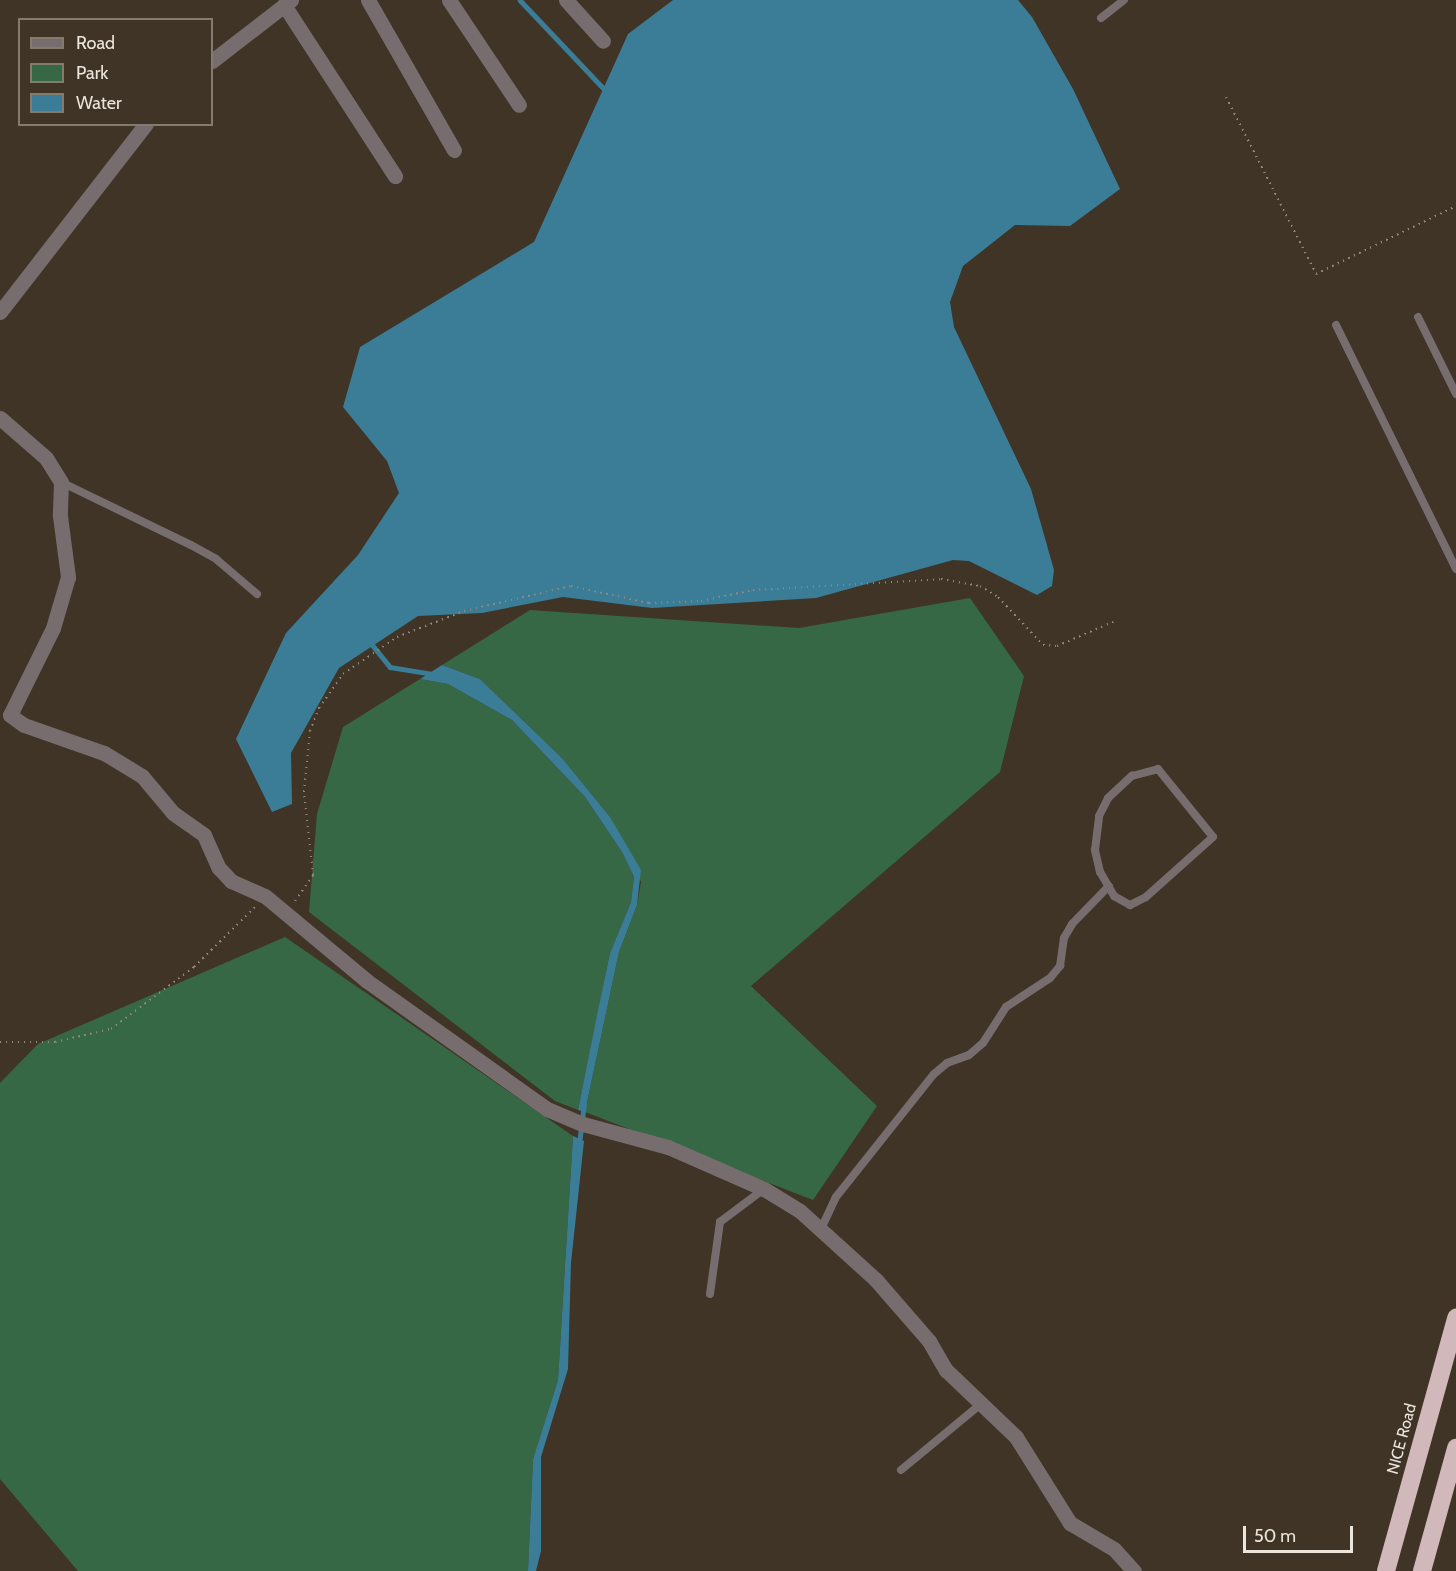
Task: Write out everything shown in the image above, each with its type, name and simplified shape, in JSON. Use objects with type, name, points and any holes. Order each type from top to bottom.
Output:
[{"type":"highway","name":"NICE Road","points":[[1386,1571],[1456,1318]]},
{"type":"highway","points":[[1422,1571],[1456,1448]]},
{"type":"street","points":[[368,0],[454,150]]},
{"type":"street","points":[[449,0],[519,105]]},
{"type":"street","points":[[566,0],[603,41]]},
{"type":"street","points":[[213,60],[288,3],[395,176]]},
{"type":"street","points":[[0,312],[144,126]]},
{"type":"street","points":[[0,418],[46,458],[61,482],[60,516],[68,577],[53,628],[10,715],[24,725],[104,753],[142,776],[173,813],[204,835],[219,868],[231,881],[265,896],[312,939],[547,1109],[668,1147],[764,1189],[800,1210],[876,1280],[928,1341],[946,1370],[1016,1437],[1070,1523],[1114,1549],[1134,1571]]},
{"type":"lane","points":[[1101,18],[1124,0]]},
{"type":"lane","points":[[1418,317],[1456,394]]},
{"type":"lane","points":[[1336,325],[1456,569]]},
{"type":"lane","points":[[61,482],[216,559],[257,594]]},
{"type":"lane","points":[[1158,769],[1213,837],[1146,897],[1130,905],[1114,896],[1108,886],[1095,850],[1099,816],[1108,798],[1132,776],[1158,769]]},
{"type":"lane","points":[[821,1229],[836,1197],[934,1074],[947,1063],[969,1055],[983,1043],[1006,1007],[1050,978],[1060,966],[1064,938],[1072,924],[1108,886]]},
{"type":"lane","points":[[710,1294],[720,1222],[764,1189]]},
{"type":"lane","points":[[902,1470],[982,1403]]},
{"type":"path","points":[[1226,97],[1316,274],[1456,206]]},
{"type":"path","points":[[292,905],[313,875],[313,859],[306,825],[304,781],[310,731],[319,708],[343,674],[397,637],[464,611],[571,586],[649,603],[701,601],[753,590],[941,579],[980,586],[998,597],[1043,645],[1057,646],[1115,621]]},
{"type":"path","points":[[0,1042],[55,1042],[111,1029],[194,967],[265,896]]},
{"type":"green space","points":[[970,598],[1024,676],[1000,772],[751,986],[877,1106],[813,1200],[585,1112],[619,952],[637,905],[641,882],[610,817],[562,758],[480,679],[442,665],[530,610],[799,628]]},
{"type":"green space","points":[[420,679],[448,684],[512,720],[585,797],[622,852],[634,877],[631,902],[610,953],[578,1110],[555,1101],[309,912],[317,814],[343,727]]},
{"type":"green space","points":[[285,937],[573,1136],[558,1380],[533,1459],[528,1571],[78,1571],[0,1479],[0,1083],[38,1044]]},
{"type":"water","points":[[673,0],[1018,0],[1032,17],[1073,89],[1120,189],[1070,226],[1015,225],[963,266],[950,302],[954,327],[1031,489],[1054,570],[1052,586],[1037,595],[969,561],[953,560],[816,598],[652,608],[563,597],[482,613],[418,616],[339,668],[291,753],[292,804],[272,812],[236,739],[286,633],[358,555],[399,493],[387,461],[343,407],[360,347],[534,242],[628,34]]},
{"type":"water","points":[[442,665],[480,679],[562,758],[610,817],[641,870],[637,905],[619,952],[585,1112],[578,1110],[597,1015],[610,953],[631,902],[634,877],[622,852],[585,797],[512,720],[448,684],[420,679]]},
{"type":"water","points":[[573,1136],[584,1141],[571,1263],[568,1369],[541,1457],[541,1551],[536,1571],[528,1571],[533,1459],[558,1380]]},
{"type":"waterway","points":[[520,0],[607,92]]},
{"type":"waterway","points":[[370,642],[390,667],[433,674]]},
{"type":"waterway","points":[[579,1144],[584,1105]]}]
